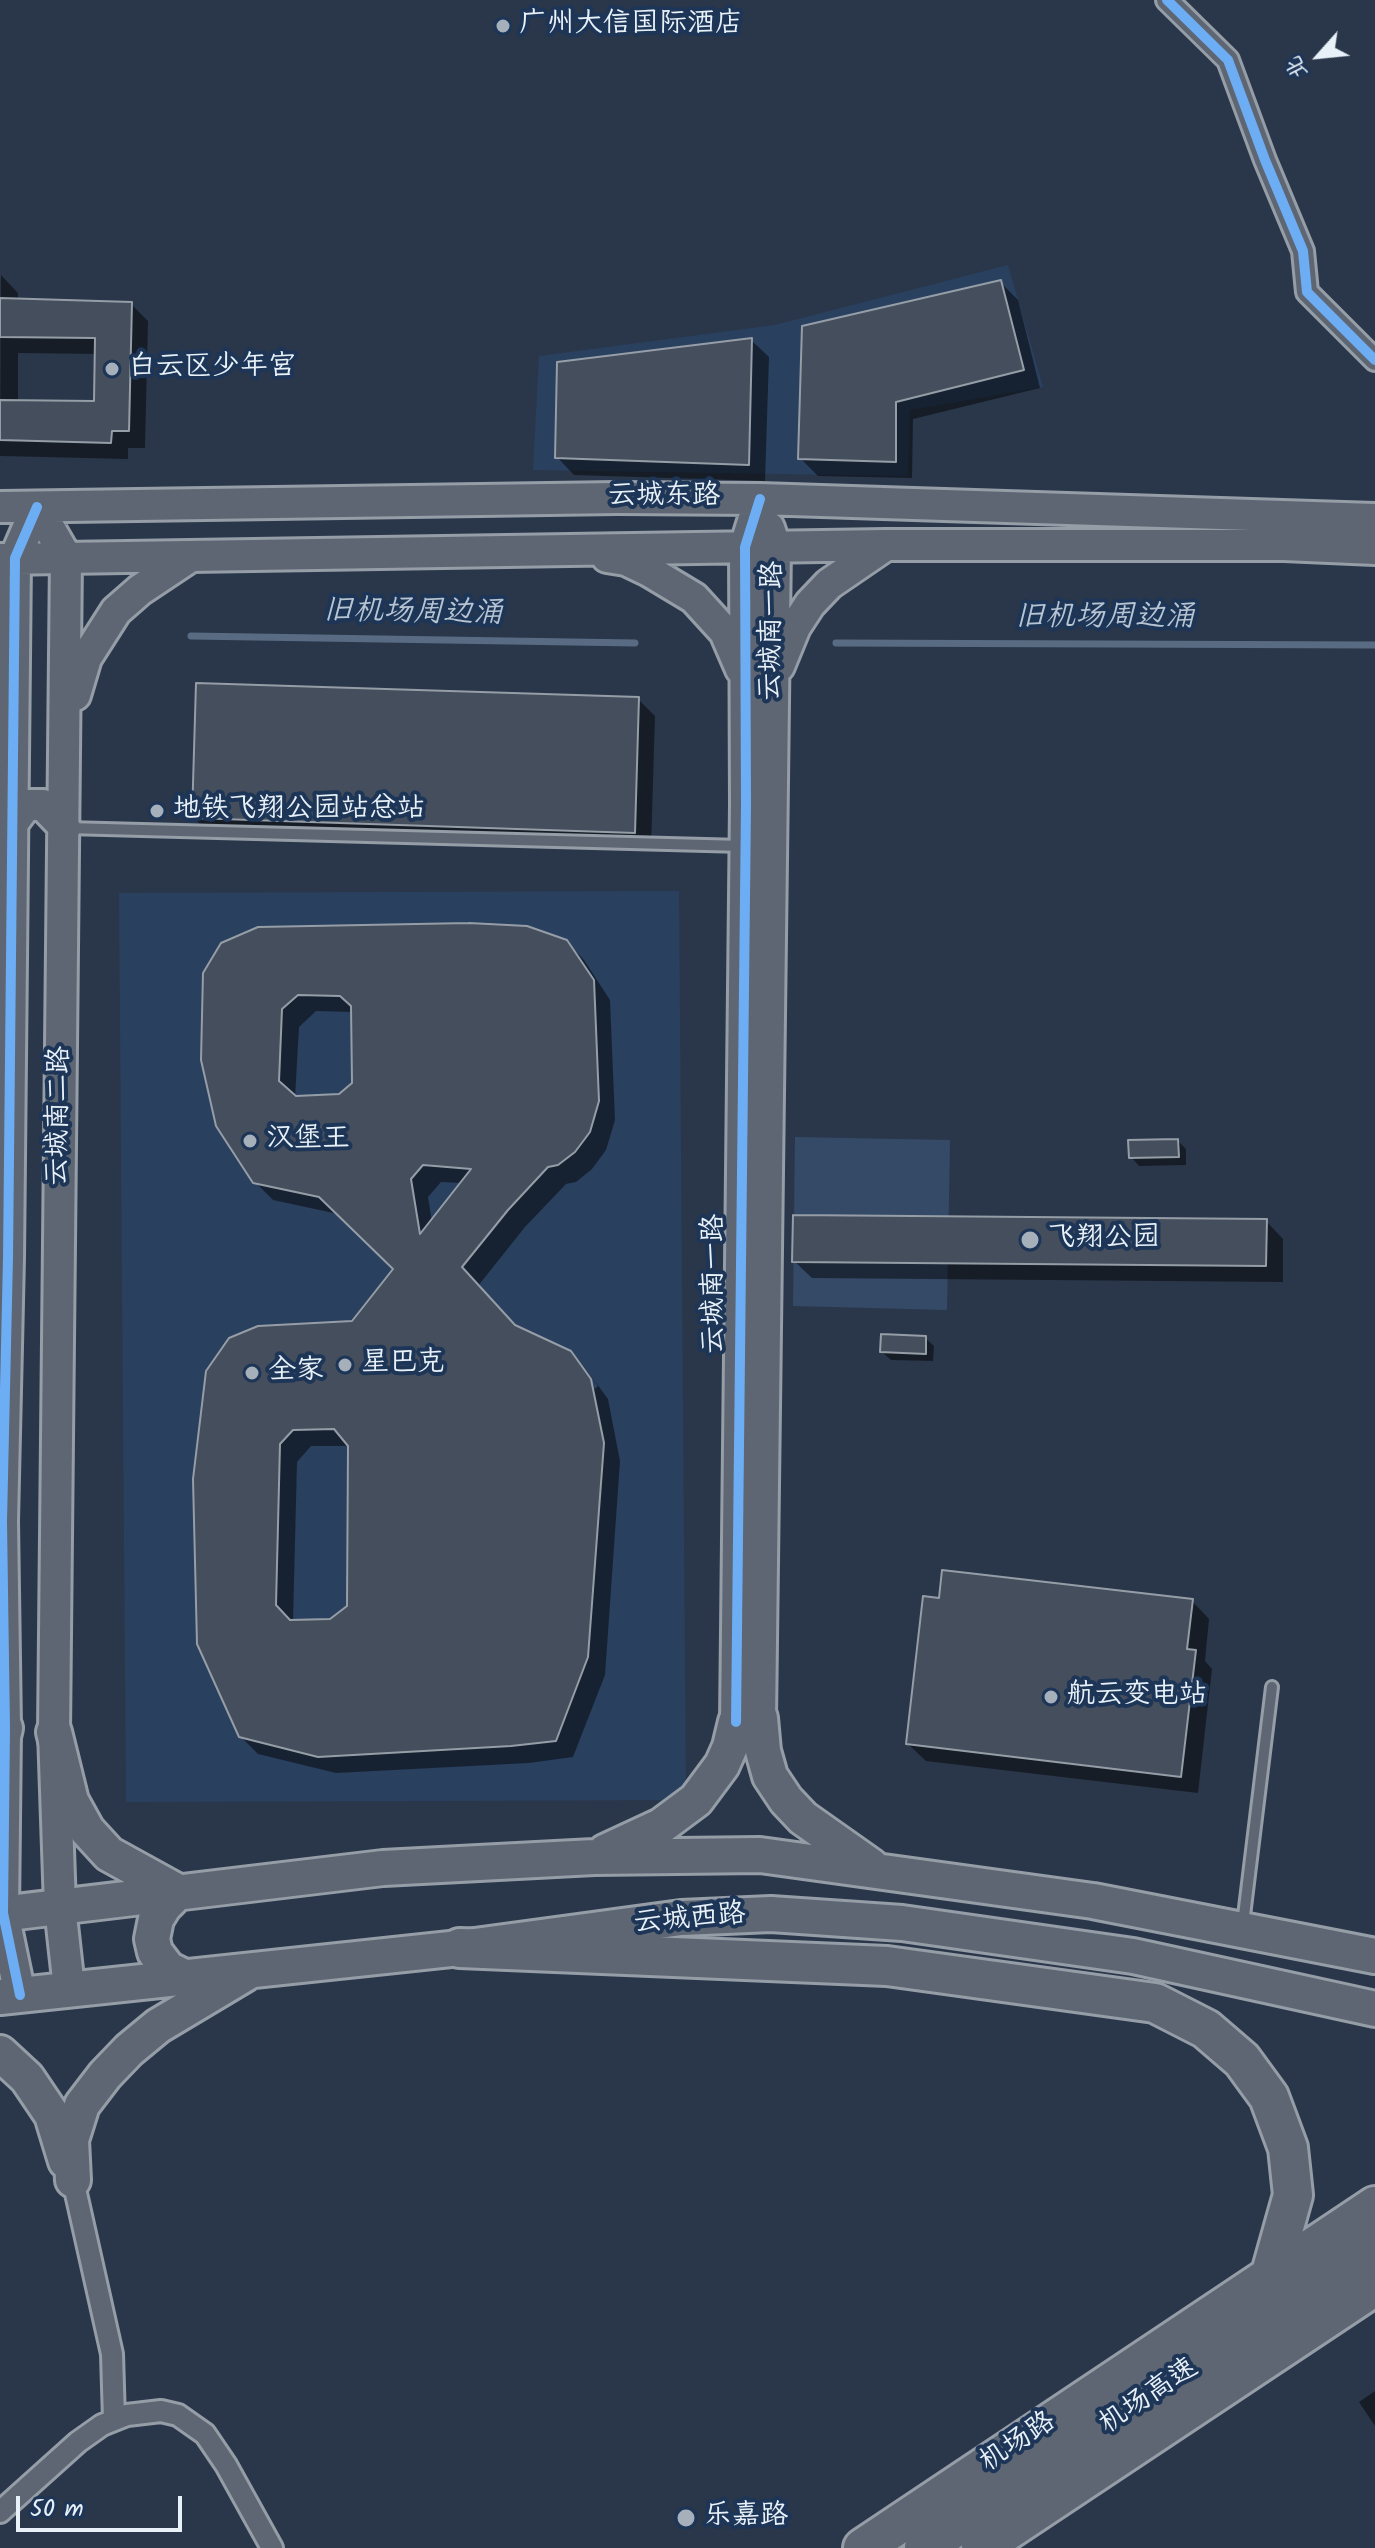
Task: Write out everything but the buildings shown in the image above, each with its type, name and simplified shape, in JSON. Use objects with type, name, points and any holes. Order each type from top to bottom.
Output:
[{"type":"highway","points":[[460,1948],[887,1966],[1155,2003],[1206,2029],[1242,2060],[1269,2097],[1288,2148],[1293,2195],[1270,2277]]},
{"type":"highway","name":"机场路","points":[[863,2548],[1375,2206]]},
{"type":"highway","name":"机场高速","points":[[924,2548],[1375,2247]]},
{"type":"highway","points":[[981,2548],[1375,2286]]},
{"type":"main road","points":[[594,1857],[661,1826],[696,1800],[722,1765],[748,1720]]},
{"type":"main road","points":[[748,1720],[763,1751],[770,1776],[786,1800],[803,1818],[875,1869]]},
{"type":"main road","points":[[54,1732],[71,1801],[87,1830],[109,1854],[178,1892]]},
{"type":"main road","points":[[2,1913],[383,1868],[594,1857],[760,1855],[1093,1901],[1375,1956]]},
{"type":"main road","points":[[178,1892],[156,1919],[152,1939],[161,1961],[168,1969],[182,1976]]},
{"type":"main road","name":"云城西路","points":[[10,1996],[460,1948],[681,1918],[771,1914],[902,1923],[1133,1956],[1375,2009]]},
{"type":"main road","points":[[73,2180],[71,2140],[82,2105],[105,2075],[158,2026],[255,1968]]},
{"type":"main road","points":[[0,2053],[27,2078],[52,2115],[73,2180]]},
{"type":"street","points":[[1167,0],[1228,60],[1303,251],[1307,292],[1375,360]]},
{"type":"street","points":[[617,498],[632,506],[641,521],[639,529],[622,549]]},
{"type":"street","name":"云城东路","points":[[0,507],[617,498],[760,499],[1375,519]]},
{"type":"street","name":"云城南一路","points":[[748,1720],[745,846],[775,546],[760,499]]},
{"type":"street","name":"云城南一路","points":[[748,1720],[759,682],[745,547],[760,499]]},
{"type":"street","points":[[37,507],[66,557]]},
{"type":"street","points":[[14,761],[8,558],[37,507]]},
{"type":"street","points":[[573,551],[626,560],[671,582],[694,598],[725,632],[759,682],[810,604],[829,584],[886,545]]},
{"type":"street","name":"云城东路","points":[[8,558],[886,545],[1269,545],[1375,549]]},
{"type":"street","points":[[65,760],[76,685],[98,636],[116,611],[140,590],[191,556]]},
{"type":"street","name":"云城南二路","points":[[66,557],[54,1732],[60,1907],[69,1988]]},
{"type":"street","points":[[0,692],[14,761]]},
{"type":"street","name":"云城南二路","points":[[10,1996],[2,1913],[2,1521],[14,761]]},
{"type":"street","points":[[12,824],[26,805],[43,805],[65,828]]},
{"type":"street","points":[[73,2180],[112,2354],[114,2420]]},
{"type":"street","points":[[0,2512],[78,2442],[114,2420],[147,2411],[161,2411],[178,2415],[205,2434],[272,2548]]},
{"type":"lane","points":[[65,828],[745,846]]},
{"type":"lane","points":[[1243,1929],[1272,1687]]},
{"type":"shaded area","points":[[1008,265],[1043,387],[910,410],[908,476],[533,470],[539,356],[775,325]]},
{"type":"shaded area","points":[[679,891],[686,1800],[126,1802],[119,893]]},
{"type":"shaded area","points":[[795,1137],[950,1140],[947,1310],[793,1306]]},
{"type":"waterway","name":"旧机场周边涌","points":[[191,636],[635,643]]},
{"type":"waterway","name":"旧机场周边涌","points":[[836,643],[1375,645]]},
{"type":"cycle path","points":[[1167,0],[1228,60],[1303,251],[1307,292],[1375,360]]},
{"type":"cycle path","points":[[736,1722],[746,805],[745,547],[760,499]]},
{"type":"cycle path","points":[[20,1995],[3,1913],[5,1728],[2,1521],[8,1258],[15,558],[37,507]]},
{"type":"place","name":"广州大信国际酒店","points":[[503,26]]},
{"type":"place","name":"白云区少年宫","points":[[112,369]]},
{"type":"place","name":"地铁飞翔公园站总站","points":[[157,811]]},
{"type":"place","name":"汉堡王","points":[[250,1141]]},
{"type":"place","name":"飞翔公园","points":[[1030,1240]]},
{"type":"place","name":"星巴克","points":[[345,1365]]},
{"type":"place","name":"全家","points":[[252,1373]]},
{"type":"place","name":"航云变电站","points":[[1051,1697]]},
{"type":"place","name":"乐嘉路","points":[[686,2518]]}]
